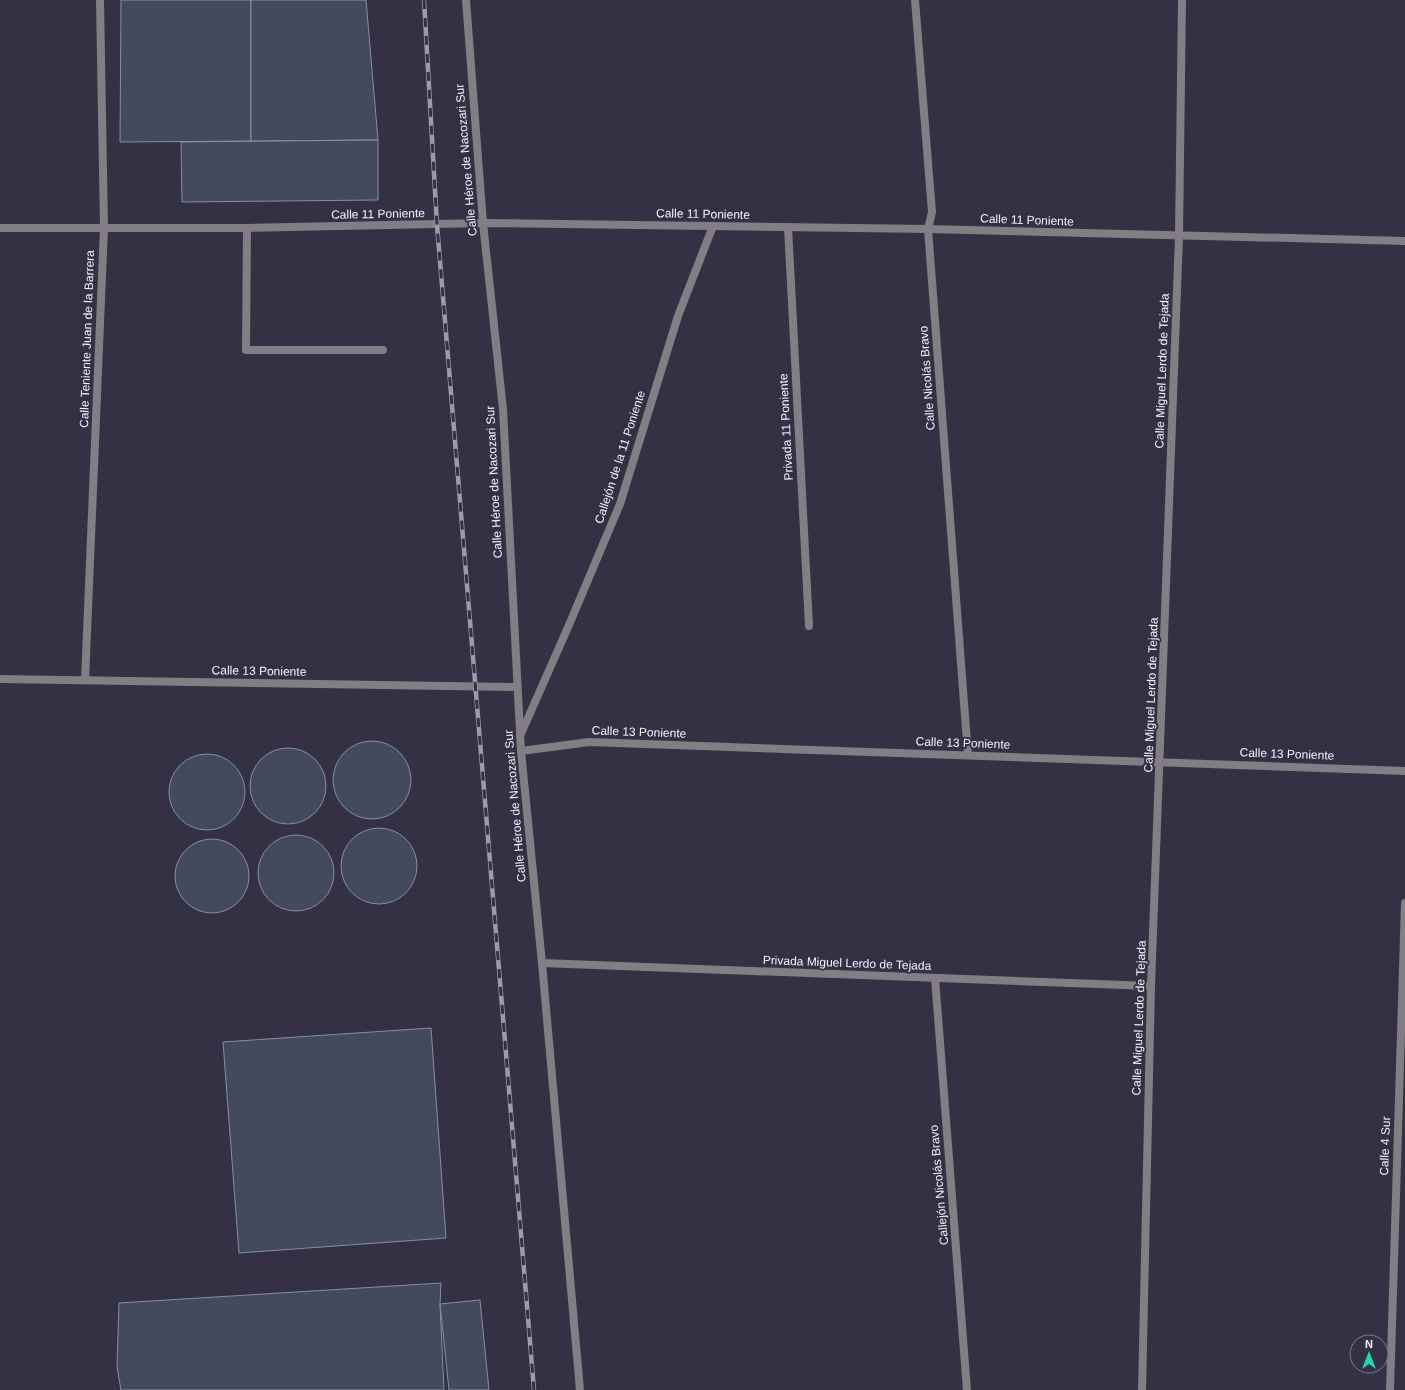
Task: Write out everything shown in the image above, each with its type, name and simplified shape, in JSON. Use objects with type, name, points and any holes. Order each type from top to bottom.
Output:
[{"type":"street","name":"Calle Teniente Juan de la Barrera","points":[[85,680],[104,228],[100,0]]},
{"type":"street","name":"Calle Héroe de Nacozari Sur","points":[[466,0],[483,223],[503,409],[521,751],[542,964],[580,1390]]},
{"type":"street","name":"Calle Nicolás Bravo","points":[[915,0],[932,212],[928,229],[968,755]]},
{"type":"street","name":"Calle Miguel Lerdo de Tejada","points":[[1142,1390],[1151,986],[1179,236],[1182,0]]},
{"type":"street","name":"Calle 11 Poniente","points":[[0,228],[247,228],[483,223],[928,229],[1405,241]]},
{"type":"street","name":"Callejón de la 11 Poniente","points":[[520,736],[569,626],[620,504],[678,316],[713,226]]},
{"type":"street","name":"Privada 11 Poniente","points":[[788,227],[809,626]]},
{"type":"street","points":[[247,228],[246,350],[383,350]]},
{"type":"street","name":"Calle 13 Poniente","points":[[0,679],[517,687]]},
{"type":"street","name":"Calle 13 Poniente","points":[[521,751],[589,742],[1160,761],[1405,771]]},
{"type":"street","name":"Calle 4 Sur","points":[[1390,1390],[1405,903]]},
{"type":"street","name":"Privada Miguel Lerdo de Tejada","points":[[542,964],[1151,986]]},
{"type":"street","name":"Callejón Nicolás Bravo","points":[[934,978],[968,1390]]},
{"type":"building","points":[[121,0],[251,0],[251,141],[120,142]]},
{"type":"building","points":[[251,0],[366,0],[378,140],[251,141]]},
{"type":"building","points":[[378,140],[378,200],[182,202],[181,142]]},
{"type":"building","points":[[372,741],[387,744],[400,752],[408,765],[411,780],[408,795],[400,808],[387,816],[372,819],[357,816],[344,808],[336,795],[333,780],[336,765],[344,752],[357,744]]},
{"type":"building","points":[[288,748],[302,751],[315,759],[323,772],[326,786],[323,800],[315,813],[302,821],[288,824],[274,821],[261,813],[253,800],[250,786],[253,772],[261,759],[274,751]]},
{"type":"building","points":[[207,754],[221,757],[234,765],[242,778],[245,792],[242,806],[234,819],[221,827],[207,830],[193,827],[180,819],[172,806],[169,792],[172,778],[180,765],[193,757]]},
{"type":"building","points":[[379,828],[393,831],[406,839],[414,852],[417,866],[414,880],[406,893],[393,901],[379,904],[365,901],[352,893],[344,880],[341,866],[344,852],[352,839],[365,831]]},
{"type":"building","points":[[296,835],[310,838],[323,846],[331,859],[334,873],[331,887],[323,900],[310,908],[296,911],[282,908],[269,900],[261,887],[258,873],[261,859],[269,846],[282,838]]},
{"type":"building","points":[[212,839],[226,842],[238,850],[246,862],[249,876],[246,890],[238,902],[226,910],[212,913],[198,910],[186,902],[178,890],[175,876],[178,862],[186,850],[198,842]]},
{"type":"building","points":[[431,1028],[446,1238],[239,1253],[223,1042]]},
{"type":"building","points":[[441,1283],[440,1304],[444,1390],[121,1390],[117,1367],[119,1303]]},
{"type":"building","points":[[480,1300],[489,1390],[449,1390],[440,1304]]},
{"type":"railway","points":[[424,0],[437,225],[534,1390]]}]
